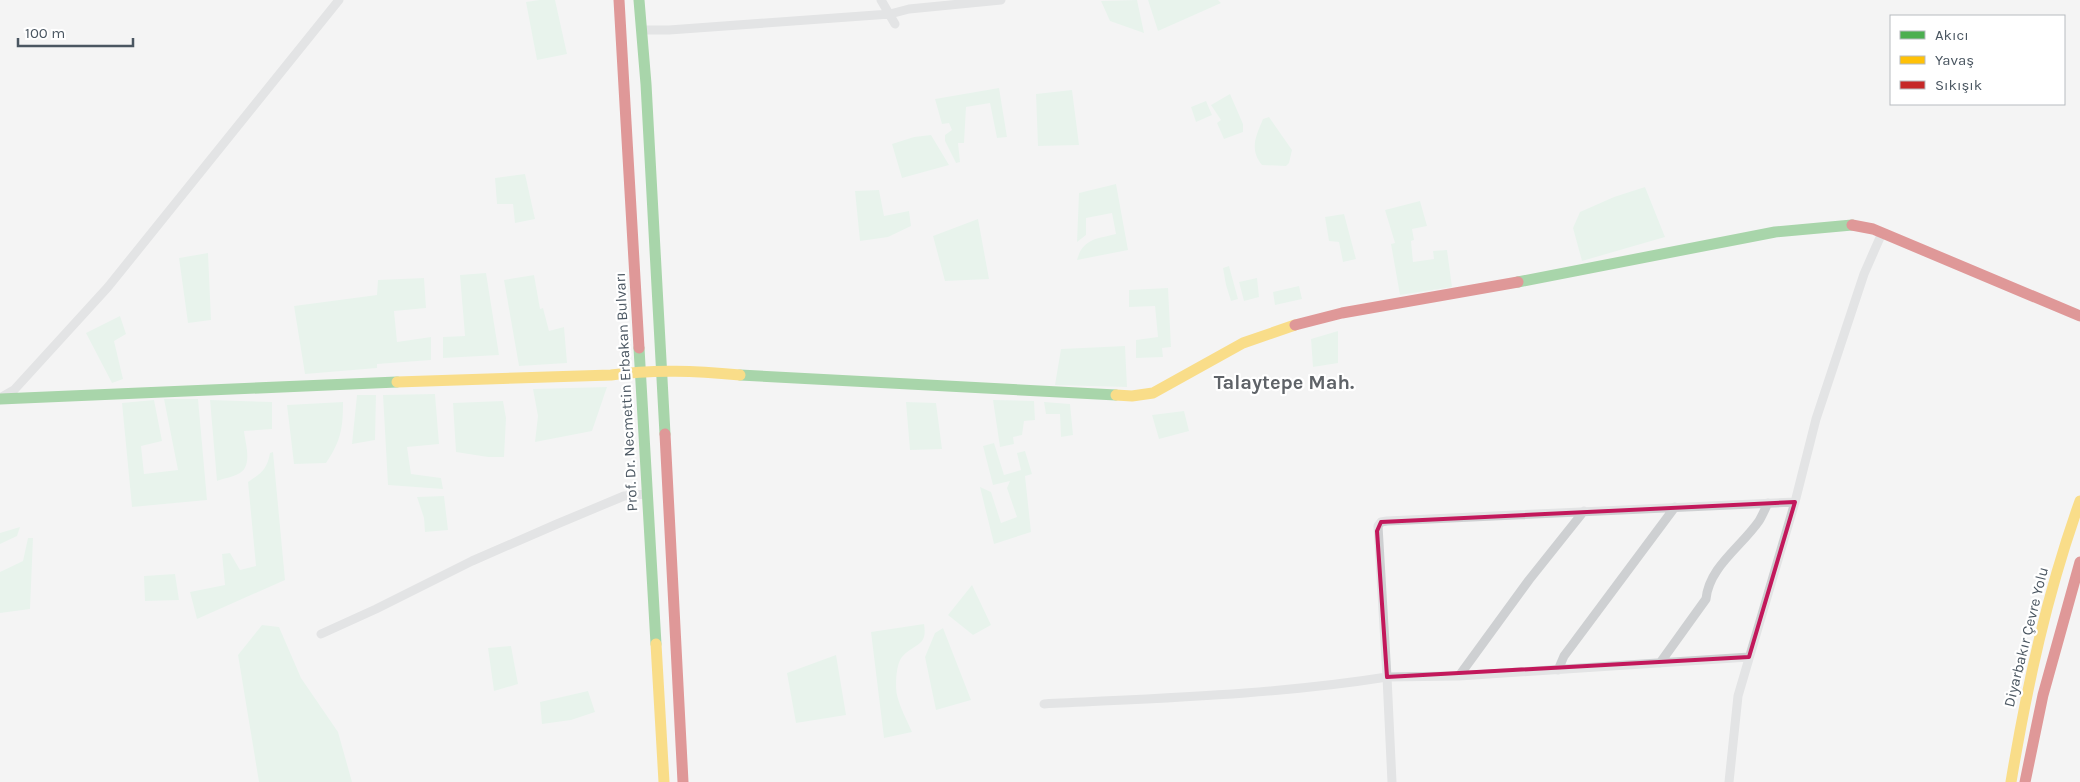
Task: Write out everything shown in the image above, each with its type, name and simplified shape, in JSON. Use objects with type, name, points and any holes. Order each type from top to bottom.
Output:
[{"type":"main road","name":"Prof. Dr. Necmettin Erbakan Bulvarı","points":[[619,0],[664,782]]},
{"type":"main road","points":[[639,0],[646,84],[683,782]]},
{"type":"main road","points":[[0,398],[611,375],[660,369],[1132,396],[1152,393],[1243,343],[1298,324],[1342,313],[1583,270],[1775,232],[1850,225],[1872,229],[2080,316]]},
{"type":"main road","name":"Diyarbakır Çevre Yolu","points":[[2011,782],[2025,696],[2066,537],[2080,501]]},
{"type":"main road","name":"Diyarbakır Çevre Yolu","points":[[2025,782],[2043,695],[2080,562]]},
{"type":"street","points":[[0,398],[14,390],[108,287],[339,0]]},
{"type":"street","points":[[882,0],[895,24]]},
{"type":"street","points":[[641,30],[669,30],[890,14],[909,9],[1001,0]]},
{"type":"street","points":[[1729,782],[1738,696],[1795,502],[1816,419],[1864,274],[1882,233]]},
{"type":"street","points":[[321,634],[472,561],[540,531],[624,496],[647,494]]},
{"type":"street","points":[[1392,782],[1377,531],[1381,522],[1795,502]]},
{"type":"street","points":[[1660,663],[1706,599],[1707,588],[1712,576],[1759,521],[1768,503]]},
{"type":"street","points":[[1558,670],[1564,656],[1675,507]]},
{"type":"street","points":[[1459,676],[1529,580],[1584,511]]},
{"type":"street","points":[[1044,704],[1231,694],[1352,683],[1386,677],[1459,676],[1749,657]]},
{"type":"highlighted area","points":[[1795,502],[1749,657],[1387,677],[1377,531],[1381,522],[1387,521]]},
{"type":"green space","points":[[555,0],[567,54],[537,60],[526,2]]},
{"type":"green space","points":[[1137,0],[1144,33],[1110,21],[1101,1]]},
{"type":"green space","points":[[1148,0],[1218,0],[1221,3],[1158,31]]},
{"type":"green space","points":[[999,88],[1007,137],[997,138],[990,103],[966,107],[964,143],[958,143],[960,162],[956,163],[945,141],[945,135],[952,130],[949,123],[942,124],[935,99]]},
{"type":"green space","points":[[1072,90],[1079,145],[1038,146],[1036,94]]},
{"type":"green space","points":[[1230,94],[1243,124],[1243,132],[1224,139],[1217,123],[1221,120],[1211,105]]},
{"type":"green space","points":[[1206,101],[1212,115],[1196,122],[1191,107]]},
{"type":"green space","points":[[1269,117],[1292,150],[1289,163],[1286,166],[1262,165],[1258,159],[1255,142],[1263,119]]},
{"type":"green space","points":[[931,135],[949,165],[902,178],[892,144],[914,137]]},
{"type":"green space","points":[[525,174],[535,219],[515,223],[513,204],[497,204],[495,178]]},
{"type":"green space","points":[[1116,184],[1128,250],[1077,260],[1087,243],[1116,234],[1112,213],[1086,218],[1086,235],[1077,242],[1079,193]]},
{"type":"green space","points":[[1645,187],[1665,237],[1582,261],[1573,228],[1580,212],[1614,197]]},
{"type":"green space","points":[[879,190],[884,216],[909,211],[911,226],[888,237],[860,241],[855,191]]},
{"type":"green space","points":[[1420,201],[1427,226],[1412,229],[1414,240],[1411,241],[1413,262],[1434,259],[1433,251],[1447,250],[1452,287],[1400,295],[1391,244],[1395,243],[1385,210]]},
{"type":"green space","points":[[1344,214],[1356,259],[1343,262],[1339,242],[1329,241],[1325,217]]},
{"type":"green space","points":[[978,219],[989,279],[945,281],[933,236]]},
{"type":"green space","points":[[208,253],[211,320],[188,323],[179,258]]},
{"type":"green space","points":[[1229,266],[1238,299],[1231,301],[1223,268]]},
{"type":"green space","points":[[486,273],[499,355],[443,358],[443,337],[465,336],[460,275]]},
{"type":"green space","points":[[534,275],[540,309],[543,308],[549,331],[564,327],[567,363],[519,366],[504,280]]},
{"type":"green space","points":[[424,278],[426,308],[394,311],[397,342],[431,337],[431,360],[377,364],[377,368],[305,374],[294,306],[377,295],[378,280]]},
{"type":"green space","points":[[1257,278],[1259,297],[1244,301],[1239,282]]},
{"type":"green space","points":[[1299,286],[1302,299],[1275,305],[1273,292]]},
{"type":"green space","points":[[1168,288],[1171,347],[1162,348],[1163,357],[1136,358],[1136,340],[1158,337],[1155,306],[1129,307],[1129,290]]},
{"type":"green space","points":[[120,316],[126,334],[114,341],[123,379],[112,383],[86,333]]},
{"type":"green space","points":[[1338,331],[1338,363],[1313,367],[1311,339]]},
{"type":"green space","points":[[1125,346],[1127,387],[1055,385],[1061,349]]},
{"type":"green space","points":[[607,387],[592,431],[535,442],[538,416],[533,389]]},
{"type":"green space","points":[[435,394],[439,444],[407,447],[411,474],[441,478],[443,489],[388,485],[383,395]]},
{"type":"green space","points":[[357,395],[376,395],[375,440],[352,444]]},
{"type":"green space","points":[[164,399],[198,399],[207,500],[132,507],[122,403],[154,400],[162,441],[141,446],[144,474],[178,470]]},
{"type":"green space","points":[[210,400],[272,402],[272,429],[244,431],[247,459],[244,469],[238,474],[217,481]]},
{"type":"green space","points":[[993,400],[1034,401],[1035,420],[1024,421],[1022,435],[1013,437],[1014,444],[1000,447]]},
{"type":"green space","points":[[503,401],[506,418],[504,457],[488,457],[456,452],[453,403]]},
{"type":"green space","points":[[343,402],[340,434],[335,448],[326,463],[294,464],[287,405]]},
{"type":"green space","points":[[906,402],[936,403],[942,449],[910,450]]},
{"type":"green space","points":[[1044,402],[1070,404],[1073,435],[1061,437],[1060,414],[1046,414]]},
{"type":"green space","points":[[1184,411],[1189,431],[1159,439],[1152,415]]},
{"type":"green space","points":[[994,443],[1004,475],[1021,470],[1017,453],[1025,451],[1032,474],[1025,476],[1031,532],[994,544],[980,487],[991,492],[1001,523],[1017,517],[1007,488],[1010,481],[993,485],[983,446]]},
{"type":"green space","points":[[273,452],[285,580],[197,619],[190,592],[225,585],[222,554],[230,553],[240,570],[256,566],[248,482],[263,470],[270,453]]},
{"type":"green space","points":[[444,496],[448,530],[425,532],[424,518],[417,497]]},
{"type":"green space","points":[[20,527],[17,536],[0,544],[0,533]]},
{"type":"green space","points":[[28,538],[33,538],[30,609],[0,613],[0,572],[23,561]]},
{"type":"green space","points":[[175,574],[179,600],[145,601],[144,576]]},
{"type":"green space","points":[[972,585],[991,625],[973,635],[948,615]]},
{"type":"green space","points":[[924,624],[925,631],[922,641],[902,657],[896,675],[898,700],[912,732],[884,738],[871,632]]},
{"type":"green space","points":[[262,625],[279,627],[301,678],[338,732],[352,782],[259,782],[238,655]]},
{"type":"green space","points":[[943,628],[971,700],[936,710],[925,657],[935,633]]},
{"type":"green space","points":[[511,646],[518,684],[494,691],[488,648]]},
{"type":"green space","points":[[836,655],[846,715],[796,723],[787,673]]},
{"type":"green space","points":[[588,691],[595,712],[571,720],[542,724],[540,702]]},
{"type":"traffic: fast","points":[[639,0],[646,84],[665,434]]},
{"type":"traffic: fast","points":[[1518,282],[1775,232],[1852,225]]},
{"type":"traffic: fast","points":[[639,348],[656,644]]},
{"type":"traffic: fast","points":[[740,375],[1116,395]]},
{"type":"traffic: fast","points":[[0,399],[397,382]]},
{"type":"traffic: slow","points":[[1116,395],[1132,396],[1153,393],[1243,343],[1295,325]]},
{"type":"traffic: slow","points":[[397,382],[611,375],[660,371],[740,375]]},
{"type":"traffic: slow","points":[[2011,782],[2039,640],[2068,536],[2080,501]]},
{"type":"traffic: slow","points":[[656,644],[664,782]]},
{"type":"traffic: jam","points":[[619,0],[639,348]]},
{"type":"traffic: jam","points":[[1852,225],[1873,229],[2080,316]]},
{"type":"traffic: jam","points":[[1295,325],[1342,313],[1518,282]]},
{"type":"traffic: jam","points":[[665,434],[683,782]]},
{"type":"traffic: jam","points":[[2025,782],[2043,695],[2080,562]]},
{"type":"district","name":"Talaytepe Mah.","points":[[1284,382]]}]
